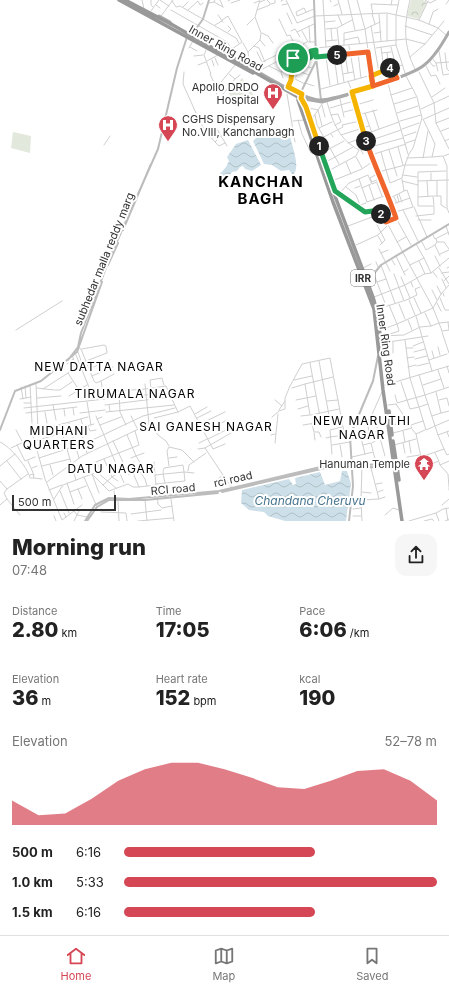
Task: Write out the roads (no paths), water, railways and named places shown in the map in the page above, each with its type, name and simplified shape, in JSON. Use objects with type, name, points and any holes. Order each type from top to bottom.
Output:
[{"type":"highway","name":"Inner Ring Road","points":[[119,0],[190,37],[206,48],[221,53],[236,64],[249,68],[287,94],[300,96],[306,119],[317,144],[333,202],[371,298],[376,317],[383,390],[394,445],[403,521]]},
{"type":"highway","name":"Inner Ring Road","points":[[128,1],[144,10]]},
{"type":"highway","points":[[144,10],[298,97],[305,108],[344,223],[347,226]]},
{"type":"highway","name":"Inner Ring Road","points":[[347,226],[377,309],[394,467],[402,511]]},
{"type":"main road","points":[[314,0],[316,58],[322,102]]},
{"type":"main road","name":"subhedar malla reddy marg","points":[[69,361],[78,347],[81,333],[111,255],[158,149],[177,68],[190,37],[203,19],[209,3]]},
{"type":"main road","name":"Inner Ring Road","points":[[144,10],[150,11],[161,17],[190,37],[288,87],[300,96],[305,104],[333,190],[338,195],[347,226]]},
{"type":"main road","points":[[300,96],[322,102],[388,83],[417,72],[433,59],[448,35]]},
{"type":"main road","points":[[417,72],[430,61],[448,35]]},
{"type":"main road","points":[[300,96],[316,58]]},
{"type":"main road","points":[[373,87],[407,76]]},
{"type":"main road","points":[[300,96],[312,101],[322,102],[340,98],[352,93]]},
{"type":"main road","points":[[305,104],[312,101]]},
{"type":"main road","name":"subhedar malla reddy marg","points":[[21,387],[36,382],[69,361],[78,352],[82,334],[106,270],[152,161]]},
{"type":"main road","points":[[367,282],[384,262],[449,224]]},
{"type":"main road","points":[[348,521],[353,486],[350,439],[373,381],[379,350]]},
{"type":"main road","points":[[0,430],[15,391],[21,387]]},
{"type":"main road","points":[[352,465],[394,467]]},
{"type":"main road","name":"RCI road","points":[[96,506],[104,502],[118,500],[145,500],[158,497],[209,494],[334,466],[352,465],[386,468],[394,467]]},
{"type":"main road","name":"rci road","points":[[96,506],[104,500],[115,498],[158,497],[233,489]]},
{"type":"main road","points":[[86,521],[87,517],[96,506]]},
{"type":"main road","points":[[86,521],[96,506]]},
{"type":"street","points":[[142,0],[144,10]]},
{"type":"street","points":[[151,0],[151,5],[153,7]]},
{"type":"street","points":[[150,11],[159,0],[169,6]]},
{"type":"street","points":[[184,0],[186,4]]},
{"type":"street","points":[[195,0],[196,2],[198,0],[200,5],[203,3]]},
{"type":"street","points":[[209,3],[214,2],[223,7],[220,0]]},
{"type":"street","points":[[231,3],[240,0]]},
{"type":"street","points":[[254,3],[266,0],[271,4]]},
{"type":"street","points":[[257,10],[275,3],[275,0]]},
{"type":"street","points":[[286,0],[297,23],[314,16],[387,13],[419,20],[438,28],[448,35]]},
{"type":"street","points":[[323,0],[326,47]]},
{"type":"street","points":[[338,0],[343,14]]},
{"type":"street","points":[[348,0],[355,31]]},
{"type":"street","points":[[357,0],[365,29],[373,87]]},
{"type":"street","points":[[370,0],[375,24]]},
{"type":"street","points":[[377,4],[378,0]]},
{"type":"street","points":[[383,4],[384,0]]},
{"type":"street","points":[[391,5],[392,0]]},
{"type":"street","points":[[400,0],[396,15],[396,45],[407,76],[417,97],[422,120],[435,144],[432,157]]},
{"type":"street","points":[[410,0],[405,26],[409,58],[432,97],[436,123],[449,149]]},
{"type":"street","points":[[425,0],[430,3],[436,0]]},
{"type":"street","points":[[446,4],[449,0]]},
{"type":"street","points":[[161,17],[173,1],[176,7],[182,8],[228,32],[236,38],[240,44]]},
{"type":"street","points":[[247,25],[255,17],[259,1]]},
{"type":"street","points":[[419,20],[428,1]]},
{"type":"street","points":[[182,8],[188,2]]},
{"type":"street","points":[[188,11],[196,2]]},
{"type":"street","points":[[282,5],[287,3]]},
{"type":"street","points":[[156,4],[160,8]]},
{"type":"street","points":[[334,6],[339,4]]},
{"type":"street","points":[[371,4],[398,5]]},
{"type":"street","points":[[306,12],[304,8],[296,12],[297,16],[314,9]]},
{"type":"street","points":[[171,10],[227,42],[232,49],[242,42]]},
{"type":"street","points":[[428,24],[434,12],[438,10]]},
{"type":"street","points":[[287,13],[292,24]]},
{"type":"street","points":[[387,13],[387,41]]},
{"type":"street","points":[[379,14],[382,42]]},
{"type":"street","points":[[218,15],[222,21]]},
{"type":"street","points":[[338,15],[342,25]]},
{"type":"street","points":[[214,25],[228,16],[248,52],[249,68],[263,64],[283,52],[288,62]]},
{"type":"street","points":[[289,18],[293,16]]},
{"type":"street","points":[[248,52],[260,40],[261,33],[255,17]]},
{"type":"street","points":[[279,19],[287,36],[290,35],[303,61]]},
{"type":"street","points":[[325,29],[337,28],[352,20]]},
{"type":"street","points":[[324,22],[335,21]]},
{"type":"street","points":[[409,58],[425,44],[444,21]]},
{"type":"street","points":[[344,46],[344,34],[365,29],[380,22]]},
{"type":"street","points":[[297,32],[315,24]]},
{"type":"street","points":[[228,26],[231,29]]},
{"type":"street","points":[[228,32],[234,26]]},
{"type":"street","points":[[309,26],[310,42]]},
{"type":"street","points":[[371,26],[374,33],[379,73]]},
{"type":"street","points":[[405,26],[432,35]]},
{"type":"street","points":[[331,28],[332,41]]},
{"type":"street","points":[[337,28],[339,46]]},
{"type":"street","points":[[291,31],[295,29],[300,37]]},
{"type":"street","points":[[302,30],[308,42]]},
{"type":"street","points":[[374,33],[381,32]]},
{"type":"street","points":[[261,33],[268,36],[273,43]]},
{"type":"street","points":[[190,37],[189,47],[197,51]]},
{"type":"street","points":[[344,40],[359,37],[360,45]]},
{"type":"street","points":[[288,87],[291,80],[292,70],[297,64],[311,57],[311,51],[316,49],[406,39],[425,44]]},
{"type":"street","points":[[260,40],[265,46]]},
{"type":"street","points":[[325,41],[338,40]]},
{"type":"street","points":[[198,65],[215,58],[221,53],[227,42]]},
{"type":"street","points":[[289,44],[294,42]]},
{"type":"street","points":[[304,46],[303,44],[308,42],[315,42]]},
{"type":"street","points":[[349,45],[355,80]]},
{"type":"street","points":[[375,48],[396,45]]},
{"type":"street","points":[[254,46],[259,48],[266,62]]},
{"type":"street","points":[[391,46],[396,66]]},
{"type":"street","points":[[287,47],[297,64],[298,71],[295,79]]},
{"type":"street","points":[[381,47],[384,71]]},
{"type":"street","points":[[206,48],[204,55],[216,87],[215,89],[220,104]]},
{"type":"street","points":[[294,51],[298,49]]},
{"type":"street","points":[[439,50],[443,75],[449,74]]},
{"type":"street","points":[[257,52],[263,64]]},
{"type":"street","points":[[316,58],[368,52]]},
{"type":"street","points":[[382,54],[392,52]]},
{"type":"street","points":[[358,53],[361,78]]},
{"type":"street","points":[[387,53],[389,69]]},
{"type":"street","points":[[445,53],[447,69],[449,71]]},
{"type":"street","points":[[281,54],[284,64]]},
{"type":"street","points":[[345,54],[348,73]]},
{"type":"street","points":[[194,56],[204,55]]},
{"type":"street","points":[[293,58],[300,55]]},
{"type":"street","points":[[340,55],[344,83]]},
{"type":"street","points":[[326,56],[330,87]]},
{"type":"street","points":[[334,56],[338,85]]},
{"type":"street","points":[[215,58],[218,65]]},
{"type":"street","points":[[211,59],[214,66]]},
{"type":"street","points":[[258,71],[282,59]]},
{"type":"street","points":[[433,59],[436,63],[438,71]]},
{"type":"street","points":[[278,61],[283,78]]},
{"type":"street","points":[[430,62],[435,66]]},
{"type":"street","points":[[436,63],[449,62]]},
{"type":"street","points":[[216,87],[236,64]]},
{"type":"street","points":[[320,89],[371,76],[396,66],[403,65]]},
{"type":"street","points":[[269,66],[282,72],[292,70]]},
{"type":"street","points":[[305,66],[312,68]]},
{"type":"street","points":[[426,66],[431,76],[436,75],[440,84]]},
{"type":"street","points":[[392,68],[397,78]]},
{"type":"street","points":[[298,71],[309,75]]},
{"type":"street","points":[[184,72],[183,84],[199,120],[211,138],[219,146],[225,143]]},
{"type":"street","points":[[342,74],[353,72]]},
{"type":"street","points":[[229,73],[235,79]]},
{"type":"street","points":[[222,95],[240,75]]},
{"type":"street","points":[[291,80],[295,79],[314,86]]},
{"type":"street","points":[[348,81],[372,162],[385,186],[396,218],[412,246]]},
{"type":"street","points":[[388,83],[408,154]]},
{"type":"street","points":[[220,84],[229,93]]},
{"type":"street","points":[[391,95],[413,88]]},
{"type":"street","points":[[432,97],[441,93],[445,88]]},
{"type":"street","points":[[287,94],[295,142]]},
{"type":"street","points":[[420,109],[449,96]]},
{"type":"street","points":[[394,104],[417,97]]},
{"type":"street","points":[[340,98],[344,118]]},
{"type":"street","points":[[355,105],[373,100]]},
{"type":"street","points":[[327,101],[334,125],[340,135],[344,140],[360,150],[363,154]]},
{"type":"street","points":[[329,108],[354,101]]},
{"type":"street","points":[[312,119],[322,102]]},
{"type":"street","points":[[322,102],[325,118]]},
{"type":"street","points":[[396,113],[419,106]]},
{"type":"street","points":[[309,108],[318,110]]},
{"type":"street","points":[[366,142],[420,122],[449,108]]},
{"type":"street","points":[[331,115],[356,109]]},
{"type":"street","points":[[318,110],[322,126]]},
{"type":"street","points":[[373,110],[379,129]]},
{"type":"street","points":[[358,115],[377,110]]},
{"type":"street","points":[[311,113],[315,115],[319,128],[340,165]]},
{"type":"street","points":[[365,113],[374,139]]},
{"type":"street","points":[[338,114],[342,125]]},
{"type":"street","points":[[371,132],[421,115]]},
{"type":"street","points":[[436,123],[449,118]]},
{"type":"street","points":[[292,121],[306,119]]},
{"type":"street","points":[[298,120],[302,134],[311,153]]},
{"type":"street","points":[[319,128],[333,121]]},
{"type":"street","points":[[317,144],[324,137],[343,127],[342,125],[360,121]]},
{"type":"street","points":[[334,125],[341,122]]},
{"type":"street","points":[[404,191],[401,181],[404,165],[408,154],[413,148],[420,122]]},
{"type":"street","points":[[340,135],[369,126]]},
{"type":"street","points":[[440,132],[449,128]]},
{"type":"street","points":[[208,134],[217,129],[227,146]]},
{"type":"street","points":[[422,158],[428,129]]},
{"type":"street","points":[[328,171],[356,156],[360,150],[403,137],[417,131]]},
{"type":"street","points":[[211,138],[219,133]]},
{"type":"street","points":[[331,133],[333,137]]},
{"type":"street","points":[[104,145],[110,136]]},
{"type":"street","points":[[215,142],[221,136]]},
{"type":"street","points":[[348,143],[364,137]]},
{"type":"street","points":[[444,141],[449,139]]},
{"type":"street","points":[[322,153],[344,140]]},
{"type":"street","points":[[370,155],[389,150],[415,140]]},
{"type":"street","points":[[398,146],[404,165]]},
{"type":"street","points":[[325,162],[353,147]]},
{"type":"street","points":[[389,150],[397,176]]},
{"type":"street","points":[[380,152],[390,183]]},
{"type":"street","points":[[407,158],[422,158],[449,154]]},
{"type":"street","points":[[356,156],[362,169]]},
{"type":"street","points":[[443,156],[447,166],[446,172],[448,180],[446,190],[447,208],[449,213]]},
{"type":"street","points":[[346,162],[351,174]]},
{"type":"street","points":[[331,181],[362,169],[372,162]]},
{"type":"street","points":[[380,178],[372,182],[370,178],[378,173],[404,165],[437,165]]},
{"type":"street","points":[[434,206],[418,206],[418,172],[446,172]]},
{"type":"street","points":[[431,173],[432,181]]},
{"type":"street","points":[[372,184],[368,175],[349,182],[338,195],[364,211],[372,212],[392,206],[410,198]]},
{"type":"street","points":[[403,175],[418,177]]},
{"type":"street","points":[[385,186],[402,178]]},
{"type":"street","points":[[358,179],[367,202]]},
{"type":"street","points":[[355,188],[382,180]]},
{"type":"street","points":[[437,180],[437,196]]},
{"type":"street","points":[[418,181],[448,180]]},
{"type":"street","points":[[401,181],[418,185]]},
{"type":"street","points":[[427,181],[428,196]]},
{"type":"street","points":[[376,182],[382,197]]},
{"type":"street","points":[[368,185],[374,200]]},
{"type":"street","points":[[346,186],[356,195],[360,205]]},
{"type":"street","points":[[404,191],[407,190],[410,198],[412,198],[416,216],[427,238]]},
{"type":"street","points":[[389,198],[404,191]]},
{"type":"street","points":[[399,194],[402,202]]},
{"type":"street","points":[[356,206],[388,195]]},
{"type":"street","points":[[397,195],[400,203]]},
{"type":"street","points":[[394,196],[397,204]]},
{"type":"street","points":[[416,216],[434,214],[433,196]]},
{"type":"street","points":[[418,197],[441,196],[442,206],[447,208]]},
{"type":"street","points":[[389,207],[390,212]]},
{"type":"street","points":[[347,226],[381,214],[413,207]]},
{"type":"street","points":[[364,211],[374,208]]},
{"type":"street","points":[[403,209],[431,273]]},
{"type":"street","points":[[380,210],[440,323],[448,354],[429,360]]},
{"type":"street","points":[[386,222],[396,218]]},
{"type":"street","points":[[418,220],[431,220]]},
{"type":"street","points":[[377,225],[385,240],[380,245]]},
{"type":"street","points":[[355,245],[378,235],[388,226]]},
{"type":"street","points":[[446,226],[449,235]]},
{"type":"street","points":[[435,239],[449,233]]},
{"type":"street","points":[[433,234],[437,242]]},
{"type":"street","points":[[378,235],[382,243]]},
{"type":"street","points":[[397,242],[406,236]]},
{"type":"street","points":[[422,241],[426,250],[435,245],[437,242]]},
{"type":"street","points":[[435,245],[440,255],[449,250],[444,242],[437,242]]},
{"type":"street","points":[[379,249],[384,262],[390,271]]},
{"type":"street","points":[[381,253],[388,250]]},
{"type":"street","points":[[396,256],[405,275]]},
{"type":"street","points":[[380,330],[433,308],[441,294],[449,285],[435,256]]},
{"type":"street","points":[[392,258],[395,264]]},
{"type":"street","points":[[410,265],[424,258]]},
{"type":"street","points":[[373,297],[390,292],[416,278],[431,273],[449,258]]},
{"type":"street","points":[[418,261],[425,274]]},
{"type":"street","points":[[376,262],[378,268]]},
{"type":"street","points":[[362,268],[371,264]]},
{"type":"street","points":[[381,265],[395,304]]},
{"type":"street","points":[[404,272],[408,270]]},
{"type":"street","points":[[433,271],[437,277]]},
{"type":"street","points":[[442,273],[449,272]]},
{"type":"street","points":[[394,274],[404,301]]},
{"type":"street","points":[[443,281],[449,276]]},
{"type":"street","points":[[375,277],[385,303]]},
{"type":"street","points":[[401,277],[420,327],[432,371]]},
{"type":"street","points":[[377,282],[386,278]]},
{"type":"street","points":[[442,279],[447,292]]},
{"type":"street","points":[[411,282],[413,287]]},
{"type":"street","points":[[437,286],[441,294]]},
{"type":"street","points":[[377,309],[399,303],[413,297],[418,294],[415,289],[421,287]]},
{"type":"street","points":[[432,290],[437,300]]},
{"type":"street","points":[[443,292],[445,295],[444,296]]},
{"type":"street","points":[[413,297],[422,313]]},
{"type":"street","points":[[439,298],[444,304],[445,310],[449,310]]},
{"type":"street","points":[[16,330],[62,301]]},
{"type":"street","points":[[399,303],[406,320]]},
{"type":"street","points":[[436,303],[441,310]]},
{"type":"street","points":[[381,336],[400,330],[389,305]]},
{"type":"street","points":[[425,312],[431,326]]},
{"type":"street","points":[[408,319],[412,330]]},
{"type":"street","points":[[386,335],[394,337],[420,327],[449,322],[449,330],[442,331]]},
{"type":"street","points":[[381,343],[428,336]]},
{"type":"street","points":[[405,340],[410,378],[426,430]]},
{"type":"street","points":[[392,342],[393,353]]},
{"type":"street","points":[[406,348],[413,347],[424,342]]},
{"type":"street","points":[[85,361],[107,353],[106,346],[80,348],[88,369],[91,376],[95,382],[101,381],[114,374]]},
{"type":"street","points":[[414,352],[425,348]]},
{"type":"street","points":[[438,348],[440,356]]},
{"type":"street","points":[[432,351],[434,358]]},
{"type":"street","points":[[78,352],[84,369]]},
{"type":"street","points":[[76,354],[94,400]]},
{"type":"street","points":[[415,359],[427,355]]},
{"type":"street","points":[[407,358],[414,357]]},
{"type":"street","points":[[73,358],[75,366]]},
{"type":"street","points":[[276,443],[279,412],[293,380],[302,364],[330,358],[341,419],[345,434],[350,439]]},
{"type":"street","points":[[88,369],[110,360]]},
{"type":"street","points":[[318,360],[323,379],[330,421]]},
{"type":"street","points":[[67,364],[69,361],[72,366]]},
{"type":"street","points":[[310,362],[321,422]]},
{"type":"street","points":[[408,367],[429,363]]},
{"type":"street","points":[[385,385],[400,382],[448,366],[449,373]]},
{"type":"street","points":[[91,376],[113,368]]},
{"type":"street","points":[[43,389],[68,373],[81,369]]},
{"type":"street","points":[[438,369],[444,389]]},
{"type":"street","points":[[68,373],[79,390]]},
{"type":"street","points":[[419,375],[438,435],[448,455],[449,460],[440,465]]},
{"type":"street","points":[[293,380],[313,376]]},
{"type":"street","points":[[292,388],[334,377]]},
{"type":"street","points":[[151,388],[150,380],[162,378],[164,386],[167,386],[168,392],[178,412]]},
{"type":"street","points":[[422,385],[441,379]]},
{"type":"street","points":[[36,388],[60,390],[72,381]]},
{"type":"street","points":[[101,381],[103,392],[164,386]]},
{"type":"street","points":[[36,382],[39,430]]},
{"type":"street","points":[[400,382],[410,409],[428,404]]},
{"type":"street","points":[[30,384],[32,423]]},
{"type":"street","points":[[145,384],[150,422],[158,435],[166,441],[169,447],[169,466]]},
{"type":"street","points":[[305,384],[310,415]]},
{"type":"street","points":[[69,396],[88,385]]},
{"type":"street","points":[[26,386],[26,398]]},
{"type":"street","points":[[21,387],[23,399]]},
{"type":"street","points":[[388,406],[449,387]]},
{"type":"street","points":[[356,423],[370,419],[383,390]]},
{"type":"street","points":[[119,391],[120,411],[126,425]]},
{"type":"street","points":[[436,391],[441,413]]},
{"type":"street","points":[[131,396],[168,392]]},
{"type":"street","points":[[395,395],[397,403],[416,434],[423,466],[439,461]]},
{"type":"street","points":[[36,398],[61,396]]},
{"type":"street","points":[[296,400],[316,396]]},
{"type":"street","points":[[20,399],[31,397]]},
{"type":"street","points":[[105,405],[171,397]]},
{"type":"street","points":[[438,401],[449,397]]},
{"type":"street","points":[[447,398],[449,406]]},
{"type":"street","points":[[24,408],[105,399]]},
{"type":"street","points":[[275,400],[282,406]]},
{"type":"street","points":[[272,417],[285,409],[285,400]]},
{"type":"street","points":[[327,402],[338,400]]},
{"type":"street","points":[[87,401],[88,416],[91,425]]},
{"type":"street","points":[[24,403],[32,402]]},
{"type":"street","points":[[53,404],[56,420]]},
{"type":"street","points":[[109,405],[110,412]]},
{"type":"street","points":[[80,413],[110,412],[174,405]]},
{"type":"street","points":[[154,418],[178,412],[190,406],[207,439],[214,449],[225,444]]},
{"type":"street","points":[[298,408],[309,406]]},
{"type":"street","points":[[26,413],[77,407]]},
{"type":"street","points":[[84,444],[104,436],[133,421],[175,407]]},
{"type":"street","points":[[194,414],[207,407]]},
{"type":"street","points":[[73,408],[74,415]]},
{"type":"street","points":[[64,409],[65,416]]},
{"type":"street","points":[[301,416],[339,409]]},
{"type":"street","points":[[45,411],[47,423]]},
{"type":"street","points":[[197,418],[211,411]]},
{"type":"street","points":[[432,416],[449,411]]},
{"type":"street","points":[[200,424],[225,412]]},
{"type":"street","points":[[82,505],[62,521],[46,483],[32,432],[88,416]]},
{"type":"street","points":[[96,416],[118,473],[124,484]]},
{"type":"street","points":[[131,416],[137,429]]},
{"type":"street","points":[[97,419],[102,417]]},
{"type":"street","points":[[100,426],[123,417]]},
{"type":"street","points":[[81,419],[83,427]]},
{"type":"street","points":[[303,426],[341,419]]},
{"type":"street","points":[[370,419],[377,426],[385,456]]},
{"type":"street","points":[[204,433],[227,420]]},
{"type":"street","points":[[416,434],[449,420]]},
{"type":"street","points":[[390,426],[407,421]]},
{"type":"street","points":[[410,426],[423,421]]},
{"type":"street","points":[[69,422],[79,458]]},
{"type":"street","points":[[46,483],[53,476],[79,458],[150,422]]},
{"type":"street","points":[[60,424],[76,480]]},
{"type":"street","points":[[72,431],[94,424]]},
{"type":"street","points":[[312,424],[315,440]]},
{"type":"street","points":[[88,426],[90,431],[96,430]]},
{"type":"street","points":[[368,426],[370,434]]},
{"type":"street","points":[[332,454],[330,430],[343,427]]},
{"type":"street","points":[[80,428],[87,454]]},
{"type":"street","points":[[199,443],[230,428]]},
{"type":"street","points":[[392,434],[412,428]]},
{"type":"street","points":[[359,429],[365,454]]},
{"type":"street","points":[[16,430],[23,443]]},
{"type":"street","points":[[403,430],[405,442]]},
{"type":"street","points":[[73,471],[139,444],[134,431]]},
{"type":"street","points":[[314,432],[320,431],[321,437]]},
{"type":"street","points":[[331,446],[340,444],[350,439],[384,431]]},
{"type":"street","points":[[438,435],[449,431]]},
{"type":"street","points":[[447,432],[449,437]]},
{"type":"street","points":[[34,441],[63,433]]},
{"type":"street","points":[[198,449],[205,448],[231,433]]},
{"type":"street","points":[[113,441],[124,468],[129,475],[142,466],[126,434]]},
{"type":"street","points":[[271,436],[276,434]]},
{"type":"street","points":[[326,438],[345,434]]},
{"type":"street","points":[[394,445],[417,439]]},
{"type":"street","points":[[10,449],[28,440]]},
{"type":"street","points":[[36,450],[65,441]]},
{"type":"street","points":[[363,445],[375,441]]},
{"type":"street","points":[[408,441],[411,453]]},
{"type":"street","points":[[0,442],[15,454],[31,478],[42,479]]},
{"type":"street","points":[[403,442],[405,453]]},
{"type":"street","points":[[371,443],[375,458]]},
{"type":"street","points":[[340,444],[342,457]]},
{"type":"street","points":[[17,445],[25,461],[28,461],[32,468],[34,478]]},
{"type":"street","points":[[39,458],[76,446]]},
{"type":"street","points":[[169,447],[182,450],[194,462]]},
{"type":"street","points":[[205,448],[233,489]]},
{"type":"street","points":[[407,457],[421,456],[444,449]]},
{"type":"street","points":[[352,457],[373,452]]},
{"type":"street","points":[[435,452],[440,465],[448,474],[449,488]]},
{"type":"street","points":[[131,458],[144,453]]},
{"type":"street","points":[[188,472],[190,465],[207,453]]},
{"type":"street","points":[[0,466],[15,454]]},
{"type":"street","points":[[168,458],[176,457]]},
{"type":"street","points":[[28,461],[36,458]]},
{"type":"street","points":[[104,458],[112,477],[118,481]]},
{"type":"street","points":[[41,466],[70,459]]},
{"type":"street","points":[[7,461],[21,479]]},
{"type":"street","points":[[97,462],[100,470],[98,473]]},
{"type":"street","points":[[103,485],[134,462]]},
{"type":"street","points":[[154,462],[158,504],[160,507],[172,506]]},
{"type":"street","points":[[50,464],[53,476]]},
{"type":"street","points":[[130,464],[135,471]]},
{"type":"street","points":[[114,491],[124,484],[130,484],[133,488],[185,481],[182,464],[169,466],[163,469],[165,483]]},
{"type":"street","points":[[32,468],[37,466]]},
{"type":"street","points":[[362,466],[362,521]]},
{"type":"street","points":[[371,467],[379,499]]},
{"type":"street","points":[[139,469],[147,486]]},
{"type":"street","points":[[155,476],[184,472],[194,473]]},
{"type":"street","points":[[49,490],[98,473],[116,489]]},
{"type":"street","points":[[132,473],[139,487]]},
{"type":"street","points":[[20,515],[4,493],[7,489],[29,474],[34,475]]},
{"type":"street","points":[[92,474],[109,491],[114,491]]},
{"type":"street","points":[[92,474],[99,493]]},
{"type":"street","points":[[217,480],[223,475]]},
{"type":"street","points":[[116,480],[121,476]]},
{"type":"street","points":[[84,477],[96,506]]},
{"type":"street","points":[[0,481],[1,484],[7,489]]},
{"type":"street","points":[[66,483],[74,504]]},
{"type":"street","points":[[375,484],[382,483]]},
{"type":"street","points":[[54,500],[63,485]]},
{"type":"street","points":[[70,492],[87,485]]},
{"type":"street","points":[[78,489],[82,499]]},
{"type":"street","points":[[60,490],[70,515]]},
{"type":"street","points":[[377,492],[383,490]]},
{"type":"street","points":[[114,491],[115,498]]},
{"type":"street","points":[[361,492],[370,492]]},
{"type":"street","points":[[170,496],[174,521]]},
{"type":"street","points":[[354,500],[379,499],[384,497]]},
{"type":"street","points":[[0,505],[7,499]]},
{"type":"street","points":[[118,500],[119,521]]},
{"type":"street","points":[[145,500],[147,521]]},
{"type":"street","points":[[442,505],[449,500]]},
{"type":"street","points":[[445,503],[449,508]]},
{"type":"street","points":[[353,509],[362,507]]},
{"type":"street","points":[[385,515],[393,508],[402,511]]},
{"type":"street","points":[[445,521],[448,520],[446,508]]},
{"type":"street","points":[[409,521],[449,508]]},
{"type":"street","points":[[131,514],[161,510]]},
{"type":"street","points":[[74,511],[77,515],[87,517]]},
{"type":"street","points":[[75,520],[79,511]]},
{"type":"street","points":[[101,512],[126,512],[127,521]]},
{"type":"street","points":[[64,513],[66,521]]},
{"type":"street","points":[[436,513],[439,521]]},
{"type":"street","points":[[54,516],[56,521]]},
{"type":"street","points":[[353,516],[362,516]]},
{"type":"street","points":[[138,521],[173,518]]},
{"type":"street","points":[[424,521],[432,519],[434,521]]},
{"type":"water","points":[[275,135],[290,136],[296,162],[293,175],[289,170],[281,171],[272,165],[264,164],[253,141],[257,137]]},
{"type":"water","points":[[248,140],[261,165],[252,171],[245,169],[243,166],[240,167],[237,171],[232,172],[225,182],[219,175],[229,161],[227,157],[236,144]]},
{"type":"water","name":"Chandana Cheruvu","points":[[342,471],[347,471],[351,484],[346,521],[285,521],[268,516],[264,512],[249,510],[241,503],[242,490],[289,479],[293,485],[296,484],[295,478],[320,472],[325,485],[340,481]]},
{"type":"place","name":"Apollo DRDO Hospital","points":[[273,110]]},
{"type":"place","name":"CGHS Dispensary No.VIII, Kanchanbagh","points":[[168,142]]},
{"type":"place","name":"Hanuman Temple","points":[[424,481]]},
{"type":"district","name":"KANCHAN BAGH","points":[[261,190]]},
{"type":"district","name":"NEW DATTA NAGAR","points":[[99,366]]},
{"type":"district","name":"TIRUMALA NAGAR","points":[[135,393]]},
{"type":"district","name":"SAI GANESH NAGAR","points":[[206,426]]},
{"type":"district","name":"NEW MARUTHI NAGAR","points":[[362,427]]},
{"type":"district","name":"MIDHANI QUARTERS","points":[[59,437]]},
{"type":"district","name":"DATU NAGAR","points":[[111,468]]}]
